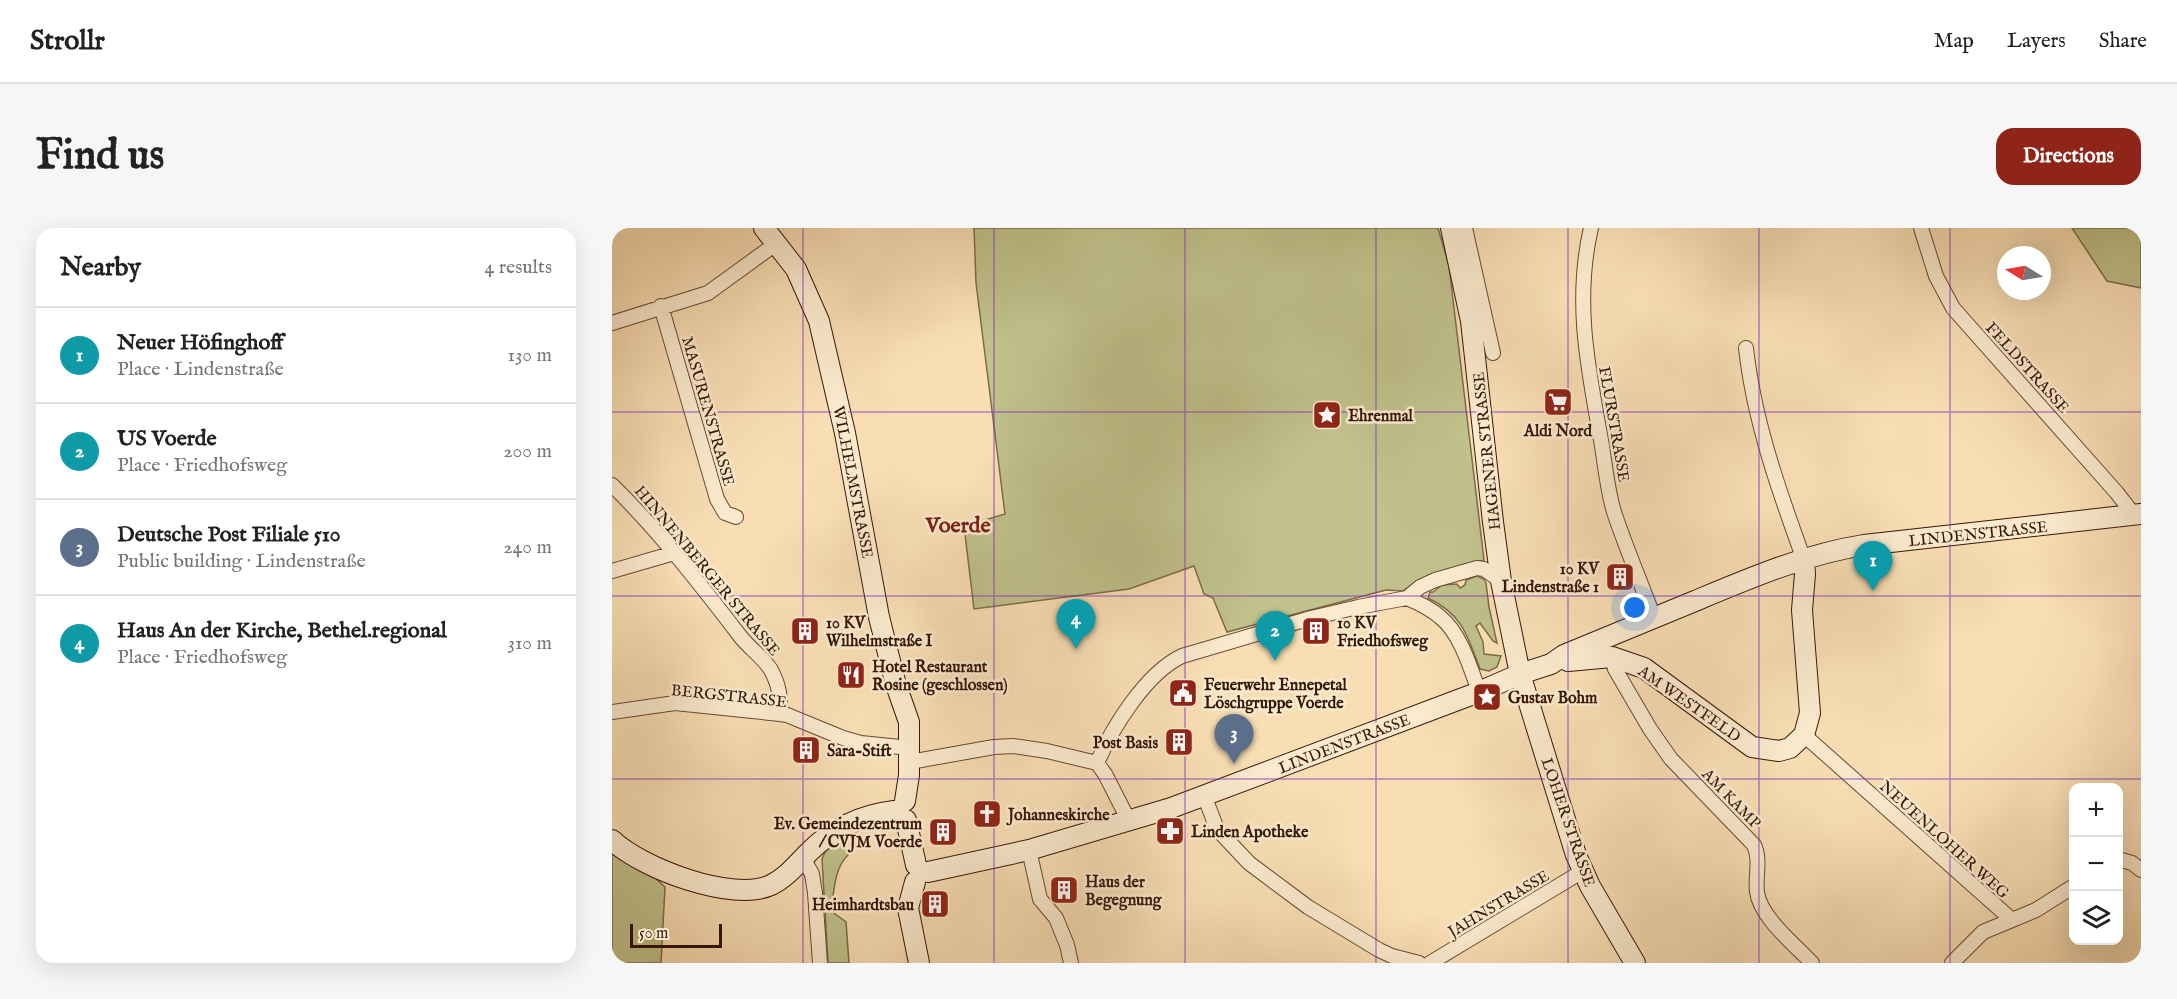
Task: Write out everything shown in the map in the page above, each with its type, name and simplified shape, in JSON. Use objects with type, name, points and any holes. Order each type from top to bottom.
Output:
[{"type":"main road","name":"WILHELMSTRASSE","points":[[764,228],[796,269],[819,321],[845,433],[879,617],[896,685],[909,722],[910,755],[902,811],[920,873]]},
{"type":"main road","name":"HAGENER STRASSE","points":[[1451,228],[1471,321],[1492,522],[1501,581],[1520,674]]},
{"type":"main road","name":"LINDENSTRASSE","points":[[920,873],[1029,850],[1129,821],[1204,795],[1479,692],[1749,579],[1804,560],[1864,545],[2137,514]]},
{"type":"main road","points":[[1804,560],[1802,610],[1810,712],[1804,735]]},
{"type":"main road","points":[[1776,570],[1793,579],[1802,610]]},
{"type":"main road","points":[[1612,657],[1614,634]]},
{"type":"main road","name":"AM WESTFELD","points":[[1551,663],[1612,657],[1644,668],[1752,747],[1779,752],[1790,748],[1804,735]]},
{"type":"main road","name":"LOHER STRASSE","points":[[1520,674],[1583,872],[1635,963]]},
{"type":"main road","points":[[612,840],[635,858],[670,874],[704,884],[736,890],[754,890],[771,885],[784,877],[829,834],[850,822],[880,813],[902,811]]},
{"type":"main road","points":[[919,963],[908,908],[920,873]]},
{"type":"street","points":[[1465,228],[1492,353]]},
{"type":"street","name":"FLURSTRASSE","points":[[1591,228],[1585,252],[1582,282],[1582,307],[1588,365],[1614,510],[1654,618]]},
{"type":"street","name":"FELDSTRASSE","points":[[1921,228],[1936,276],[1953,308],[2137,514]]},
{"type":"street","points":[[612,323],[708,293],[777,243]]},
{"type":"street","name":"MASURENSTRASSE","points":[[661,306],[717,499],[725,513],[736,517]]},
{"type":"street","points":[[1746,348],[1761,429],[1776,481],[1804,560]]},
{"type":"street","name":"HINNENBERGER STRASSE","points":[[612,485],[641,514],[674,553],[748,647],[766,662],[780,690],[780,714]]},
{"type":"street","points":[[612,571],[674,553]]},
{"type":"street","points":[[1129,821],[1105,774],[1096,763],[1117,724],[1141,691],[1172,661],[1182,656],[1311,618],[1407,598],[1420,587],[1435,580],[1477,568],[1484,569],[1501,581]]},
{"type":"street","points":[[1407,598],[1427,607],[1443,618],[1470,666],[1479,692]]},
{"type":"street","name":"AM KAMP","points":[[1612,657],[1615,669],[1650,729],[1671,759],[1754,845],[1758,852],[1757,890],[1763,911],[1812,963]]},
{"type":"street","name":"BERGSTRASSE","points":[[612,712],[675,703],[780,714],[861,743],[910,755],[1013,746],[1047,751],[1096,763]]},
{"type":"street","name":"NEUENLOHER WEG","points":[[1804,735],[2012,920],[2036,910],[2069,889]]},
{"type":"street","points":[[1204,795],[1217,829],[1249,863],[1308,907],[1386,959],[1419,963]]},
{"type":"street","points":[[1029,850],[1040,899],[1056,918],[1067,945],[1071,963]]},
{"type":"street","points":[[803,858],[812,874],[820,963]]},
{"type":"street","points":[[2123,860],[2132,862],[2141,870]]},
{"type":"street","name":"JAHNSTRASSE","points":[[1430,963],[1583,872]]},
{"type":"street","points":[[1953,963],[1983,932],[2012,920]]},
{"type":"green space","points":[[974,228],[1438,228],[1449,266],[1484,560],[1415,582],[1403,591],[1386,590],[1227,632],[1213,598],[1204,594],[1194,566],[1129,589],[974,609],[964,526],[1005,514],[976,283]]},
{"type":"green space","points":[[2072,228],[2141,228],[2141,288],[2107,281]]},
{"type":"green space","points":[[1477,576],[1484,579],[1486,583],[1497,643],[1480,623],[1476,626],[1483,642],[1484,654],[1501,656],[1497,667],[1489,671],[1480,669],[1467,636],[1456,619],[1449,611],[1428,598],[1430,592],[1442,585],[1457,584],[1460,588],[1465,585],[1466,580]]},
{"type":"green space","points":[[841,839],[848,855],[843,860],[837,874],[831,911],[846,922],[849,963],[828,963],[822,859],[826,850]]},
{"type":"green space","points":[[612,854],[654,877],[665,887],[661,963],[612,963]]},
{"type":"place","name":"Aldi Nord","points":[[1558,402]]},
{"type":"place","name":"Ehrenmal","points":[[1327,415]]},
{"type":"place","name":"10 KV Lindenstraße 1","points":[[1620,577]]},
{"type":"place","name":"Neuer Höfinghoff","points":[[1873,591]]},
{"type":"place","name":"10 KV Wilhelmstraße I","points":[[805,631]]},
{"type":"place","name":"10 KV Friedhofsweg","points":[[1316,631]]},
{"type":"place","name":"Haus An der Kirche, Bethel.regional","points":[[1076,649]]},
{"type":"place","name":"US Voerde","points":[[1275,661]]},
{"type":"place","name":"Hotel Restaurant Rosine (geschlossen)","points":[[851,675]]},
{"type":"place","name":"Feuerwehr Ennepetal Löschgruppe Voerde","points":[[1183,693]]},
{"type":"place","name":"Gustav Bohm","points":[[1487,697]]},
{"type":"place","name":"Post Basis","points":[[1179,742]]},
{"type":"place","name":"Sara-Stift","points":[[806,750]]},
{"type":"place","name":"Deutsche Post Filiale 510","points":[[1234,764]]},
{"type":"place","name":"Johanneskirche","points":[[987,814]]},
{"type":"place","name":"Linden Apotheke","points":[[1170,831]]},
{"type":"place","name":"Ev. Gemeindezentrum / CVJM Voerde","points":[[943,832]]},
{"type":"place","name":"Haus der Begegnung","points":[[1064,890]]},
{"type":"place","name":"Heimhardtsbau","points":[[935,904]]},
{"type":"district","name":"Voerde","points":[[958,524]]}]
